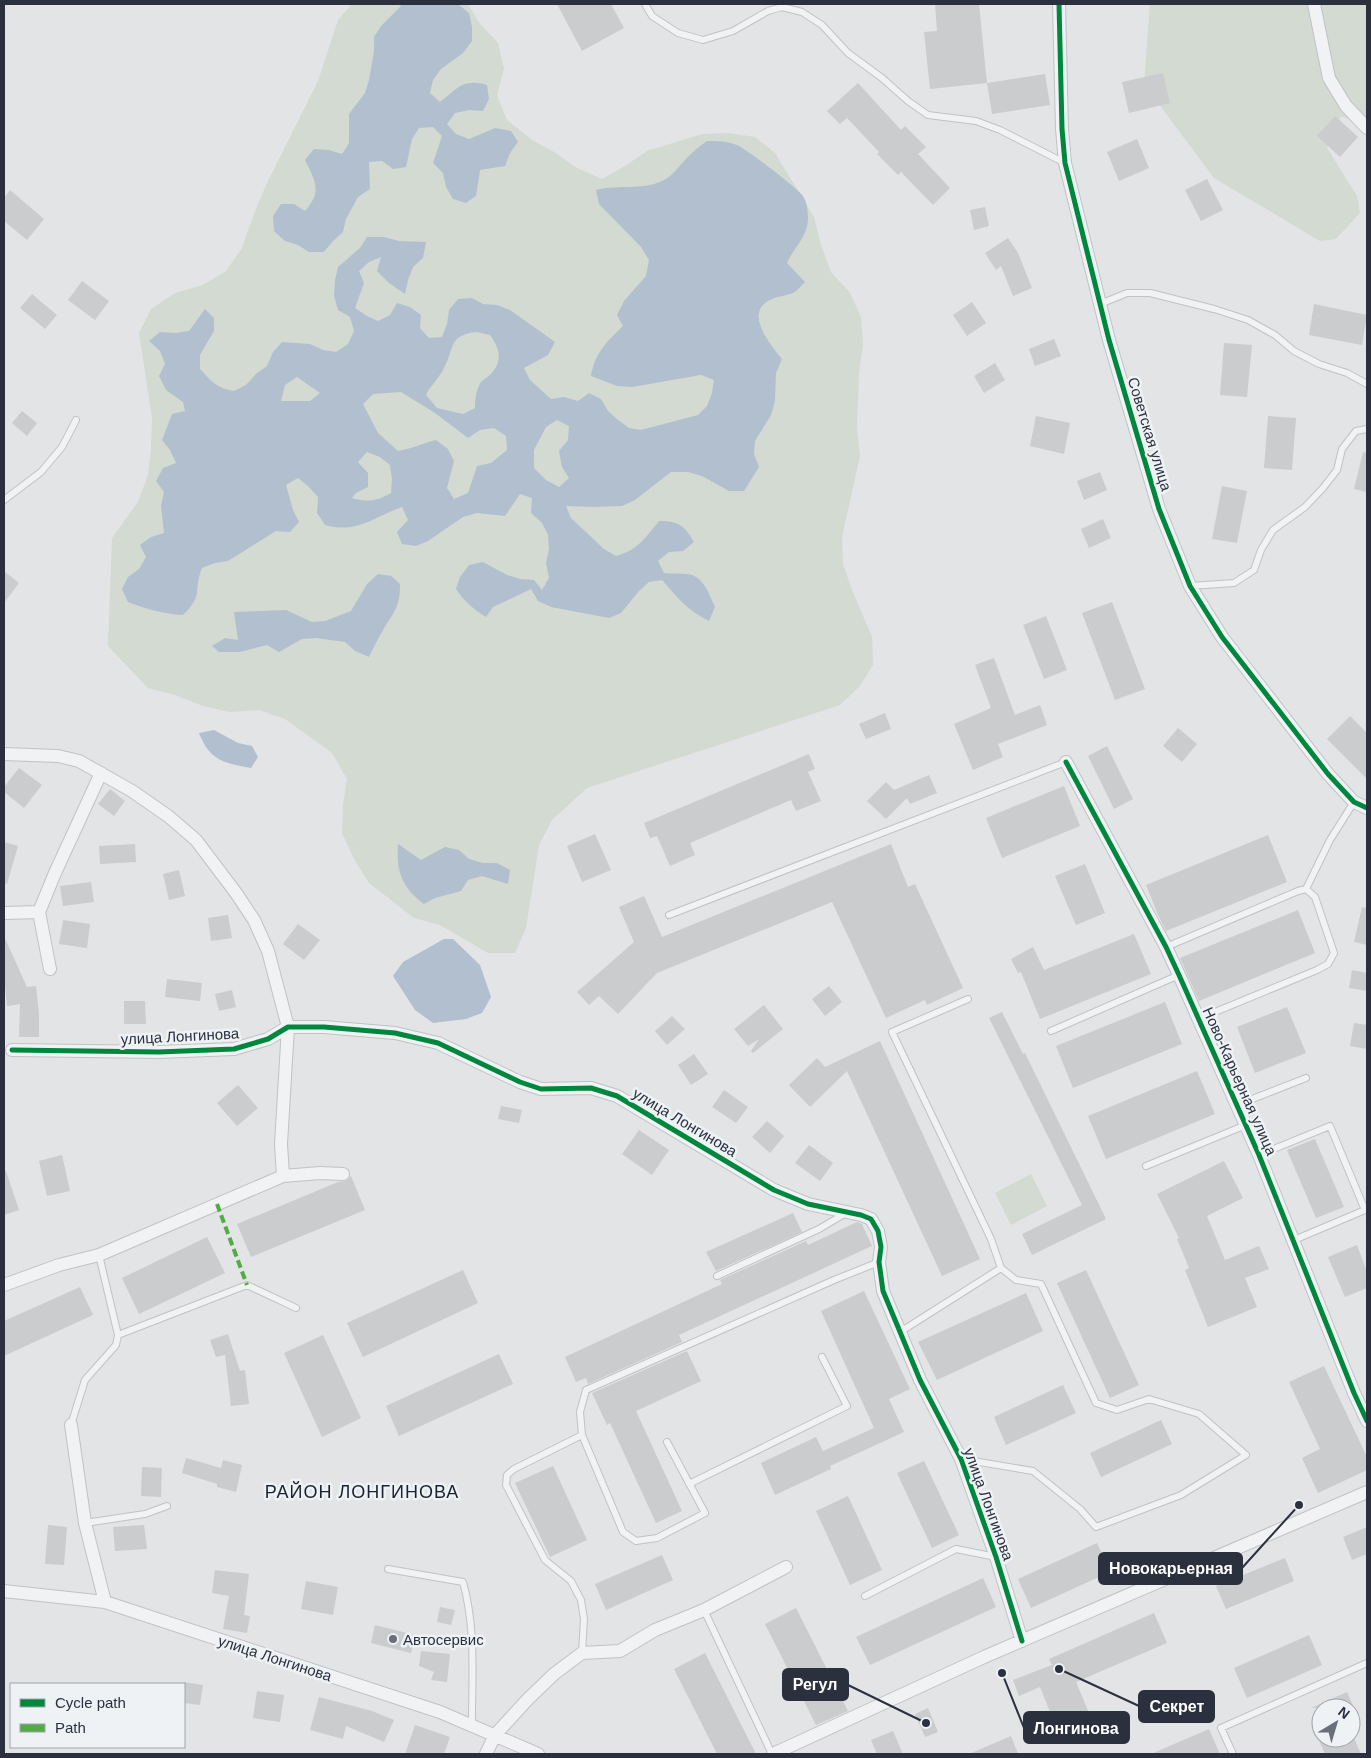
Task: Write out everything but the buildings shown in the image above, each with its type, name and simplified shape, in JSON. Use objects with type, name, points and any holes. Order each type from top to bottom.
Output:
[{"type":"street","name":"Советская улица","points":[[1058,4],[1062,129],[1065,163],[1109,340],[1159,509],[1190,586],[1222,637],[1328,774],[1354,802],[1367,808]]},
{"type":"street","points":[[1314,4],[1329,78],[1346,106],[1367,128]]},
{"type":"street","points":[[4,754],[58,756],[79,761],[132,791],[168,816],[196,840],[254,920],[268,950],[288,1027],[281,1144],[283,1176]]},
{"type":"street","name":"Ново-Карьерная улица","points":[[1066,762],[1166,947],[1259,1155],[1354,1393],[1367,1421]]},
{"type":"street","points":[[50,969],[39,912],[101,773]]},
{"type":"street","points":[[4,913],[39,912]]},
{"type":"street","name":"улица Лонгинова","points":[[12,1050],[159,1052],[234,1049],[268,1039],[288,1027],[324,1026],[395,1032],[438,1044],[520,1082],[541,1089],[591,1088],[617,1096],[774,1190],[808,1204],[860,1215],[871,1220],[878,1231],[882,1247],[879,1262],[883,1291],[920,1380],[961,1459],[996,1557],[1022,1641]]},
{"type":"street","points":[[4,1284],[59,1265],[99,1255],[283,1176],[320,1173],[344,1174]]},
{"type":"street","points":[[71,1425],[85,1524],[105,1602]]},
{"type":"street","points":[[772,1754],[984,1657],[1367,1492]]},
{"type":"street","points":[[486,1754],[495,1735],[527,1700],[554,1674],[582,1653],[620,1651],[655,1630],[704,1610],[786,1567]]},
{"type":"street","name":"улица Лонгинова","points":[[4,1591],[105,1602],[440,1712],[538,1754]]},
{"type":"lane","points":[[644,4],[652,16],[678,33],[703,40],[733,31],[768,11],[782,7],[802,12],[822,25],[848,52],[928,116],[976,121],[1000,130],[1065,163]]},
{"type":"lane","points":[[1100,304],[1127,293],[1150,293],[1214,309],[1248,320],[1275,335],[1294,351],[1319,364],[1347,373],[1367,384]]},
{"type":"lane","points":[[4,500],[41,472],[62,447],[76,420]]},
{"type":"lane","points":[[1190,586],[1234,583],[1254,570],[1261,550],[1273,530],[1305,507],[1337,470],[1342,449],[1351,437],[1356,431],[1367,429]]},
{"type":"lane","points":[[669,915],[1066,762]]},
{"type":"lane","points":[[1306,890],[1330,840],[1354,802]]},
{"type":"lane","points":[[1166,947],[1298,891],[1306,890],[1314,897],[1334,953],[1328,964],[1198,1019]]},
{"type":"lane","points":[[1051,1031],[1178,975]]},
{"type":"lane","points":[[961,1459],[1033,1471],[1080,1509],[1096,1527],[1181,1495],[1246,1455],[1199,1414],[1149,1399],[1117,1410],[1096,1403],[1041,1284],[1016,1280],[1001,1268],[991,1239],[892,1032],[968,999]]},
{"type":"lane","points":[[1237,1105],[1306,1078]]},
{"type":"lane","points":[[1146,1166],[1246,1125]]},
{"type":"lane","points":[[1259,1155],[1330,1126],[1365,1210],[1294,1240]]},
{"type":"lane","points":[[716,1276],[819,1229],[847,1212]]},
{"type":"lane","points":[[71,1425],[85,1380],[116,1344],[118,1335],[99,1255]]},
{"type":"lane","points":[[667,1442],[705,1513],[657,1538],[636,1541],[623,1532],[582,1435],[580,1412],[586,1390],[879,1262]]},
{"type":"lane","points":[[900,1332],[1001,1268]]},
{"type":"lane","points":[[118,1335],[247,1286],[296,1308]]},
{"type":"lane","points":[[690,1484],[847,1406],[822,1357]]},
{"type":"lane","points":[[582,1435],[514,1469],[507,1476],[506,1485],[545,1560],[571,1581],[581,1600],[584,1619],[582,1653]]},
{"type":"lane","points":[[85,1524],[145,1514],[168,1506]]},
{"type":"lane","points":[[865,1596],[956,1549],[996,1557]]},
{"type":"lane","points":[[388,1569],[463,1582],[468,1597],[473,1654],[472,1725]]},
{"type":"lane","points":[[704,1610],[772,1754]]},
{"type":"lane","points":[[1233,1754],[1221,1728],[1367,1663]]},
{"type":"shaded area","points":[[352,4],[468,4],[480,24],[498,43],[504,69],[497,95],[507,120],[532,140],[577,168],[602,179],[647,151],[702,134],[728,133],[755,137],[775,153],[814,217],[821,245],[831,272],[850,293],[861,317],[863,345],[859,373],[857,427],[860,456],[842,537],[843,564],[872,637],[873,665],[859,687],[840,705],[587,788],[552,820],[539,845],[526,928],[515,953],[488,953],[440,925],[414,918],[369,883],[354,859],[342,833],[343,805],[347,779],[332,753],[285,719],[259,710],[230,712],[203,706],[175,695],[148,688],[108,646],[112,538],[138,502],[148,475],[151,448],[152,418],[139,333],[151,309],[175,293],[203,285],[226,271],[242,248],[266,185],[318,81],[338,20]]},
{"type":"shaded area","points":[[1150,4],[1367,4],[1367,127],[1341,116],[1327,148],[1357,196],[1360,213],[1336,239],[1320,241],[1214,178],[1144,84]]},
{"type":"shaded area","points":[[1031,1174],[1047,1206],[1011,1225],[995,1193]]},
{"type":"water","points":[[399,4],[458,4],[469,13],[472,41],[463,53],[441,69],[433,80],[430,93],[440,102],[456,89],[466,84],[479,83],[487,85],[489,99],[483,111],[469,110],[455,113],[447,124],[456,134],[469,139],[495,128],[511,131],[518,142],[510,153],[505,166],[480,170],[476,196],[466,203],[453,199],[446,187],[443,173],[433,163],[442,136],[433,127],[419,128],[412,139],[406,167],[393,169],[382,161],[369,162],[370,189],[358,197],[346,219],[343,232],[324,252],[309,252],[298,245],[285,241],[274,231],[273,216],[281,204],[294,204],[305,211],[314,198],[316,187],[305,160],[314,149],[329,150],[342,154],[349,143],[349,114],[365,93],[374,51],[374,37],[381,26],[401,6]]},
{"type":"water","points":[[707,141],[733,144],[742,148],[800,192],[805,199],[807,207],[806,231],[787,263],[805,282],[793,293],[770,300],[762,306],[759,313],[759,321],[766,338],[782,359],[776,373],[775,401],[771,415],[755,441],[754,454],[759,467],[744,491],[729,491],[702,476],[688,472],[671,472],[635,500],[622,506],[566,506],[571,518],[604,549],[616,556],[636,547],[659,521],[676,523],[684,528],[694,542],[683,551],[669,552],[658,561],[664,573],[692,575],[704,584],[715,607],[709,621],[689,608],[662,580],[649,582],[621,613],[609,618],[551,607],[538,601],[531,589],[493,607],[486,617],[469,604],[456,589],[460,577],[469,565],[483,562],[507,575],[520,579],[534,580],[542,590],[549,578],[546,563],[549,549],[548,535],[542,523],[531,513],[532,498],[520,494],[505,516],[477,513],[463,517],[428,541],[416,546],[402,544],[397,532],[408,520],[402,507],[356,526],[337,527],[325,525],[317,513],[318,497],[298,478],[286,485],[293,510],[299,522],[290,532],[276,531],[228,561],[202,568],[194,602],[183,615],[155,611],[128,602],[122,589],[128,577],[139,569],[146,557],[140,545],[151,537],[164,533],[161,506],[164,492],[156,481],[163,468],[176,463],[170,450],[162,440],[172,414],[185,411],[183,402],[166,390],[159,376],[165,364],[160,351],[149,341],[160,332],[175,333],[189,331],[205,309],[214,318],[214,331],[200,355],[200,369],[215,384],[234,391],[246,385],[267,366],[273,352],[282,342],[310,344],[323,350],[336,352],[348,344],[354,331],[350,317],[338,310],[334,296],[338,267],[360,248],[367,237],[426,242],[423,258],[413,267],[405,294],[389,283],[377,271],[381,257],[369,262],[359,271],[364,283],[355,308],[367,316],[378,321],[390,315],[397,303],[410,307],[421,315],[420,328],[429,338],[442,337],[447,324],[449,310],[458,299],[472,298],[483,304],[497,305],[510,310],[555,342],[548,355],[524,368],[530,380],[551,399],[564,397],[578,401],[589,393],[601,399],[608,411],[629,428],[641,430],[698,415],[707,406],[714,380],[701,375],[632,387],[617,386],[591,376],[599,354],[623,326],[617,315],[624,301],[646,276],[649,260],[641,247],[599,204],[596,190],[658,183],[672,175],[691,154]],"holes":[[[476,332],[490,335],[498,350],[499,360],[495,369],[479,385],[475,408],[463,414],[437,408],[426,395],[442,371],[456,340]],[[297,377],[320,393],[310,401],[281,401],[285,385]],[[401,392],[435,413],[468,438],[480,430],[494,428],[506,436],[507,450],[491,463],[477,466],[468,493],[454,499],[447,488],[454,461],[448,449],[436,440],[398,451],[378,433],[363,404],[373,394]],[[557,420],[569,426],[568,440],[559,451],[562,467],[569,478],[559,487],[546,480],[534,468],[534,450],[546,427]],[[367,452],[380,457],[390,465],[391,493],[372,500],[352,498],[356,493],[368,487],[368,473],[358,462]]]},
{"type":"water","points":[[378,574],[391,576],[400,584],[400,593],[395,610],[369,657],[355,651],[345,642],[316,638],[302,639],[279,652],[267,645],[240,652],[219,652],[212,646],[225,638],[238,640],[234,612],[286,610],[312,622],[325,621],[351,611],[367,584]]},
{"type":"water","points":[[214,730],[238,743],[252,746],[258,757],[251,768],[226,762],[208,750],[199,733]]},
{"type":"water","points":[[398,844],[421,860],[445,847],[459,850],[469,859],[483,863],[497,863],[510,870],[508,884],[482,876],[468,880],[461,891],[435,898],[424,904],[410,891],[402,878],[398,863]]},
{"type":"water","points":[[444,939],[453,939],[480,965],[491,997],[482,1013],[466,1019],[433,1023],[415,1010],[393,976],[403,962]]},
{"type":"marked path","points":[[217,1204],[247,1285]]},
{"type":"cycle path","points":[[1059,4],[1062,129],[1065,163],[1109,340],[1159,509],[1190,586],[1222,637],[1328,774],[1354,802],[1367,808]]},
{"type":"cycle path","points":[[1066,762],[1166,947],[1179,975],[1259,1155],[1354,1393],[1367,1421]]},
{"type":"cycle path","points":[[12,1050],[159,1052],[234,1049],[268,1039],[288,1027],[324,1027],[395,1033],[438,1043],[520,1082],[541,1089],[591,1088],[617,1096],[774,1190],[808,1204],[861,1215],[871,1219],[878,1231],[881,1247],[879,1262],[883,1291],[920,1380],[961,1459],[996,1557],[1022,1641]]},
{"type":"place","name":"Новокарьерная","points":[[1299,1505]]},
{"type":"place","name":"Автосервис","points":[[393,1639]]},
{"type":"place","name":"Секрет","points":[[1059,1669]]},
{"type":"place","name":"Лонгинова","points":[[1002,1673]]},
{"type":"place","name":"Регул","points":[[926,1723]]},
{"type":"district","name":"РАЙОН ЛОНГИНОВА","points":[[362,1492]]}]
